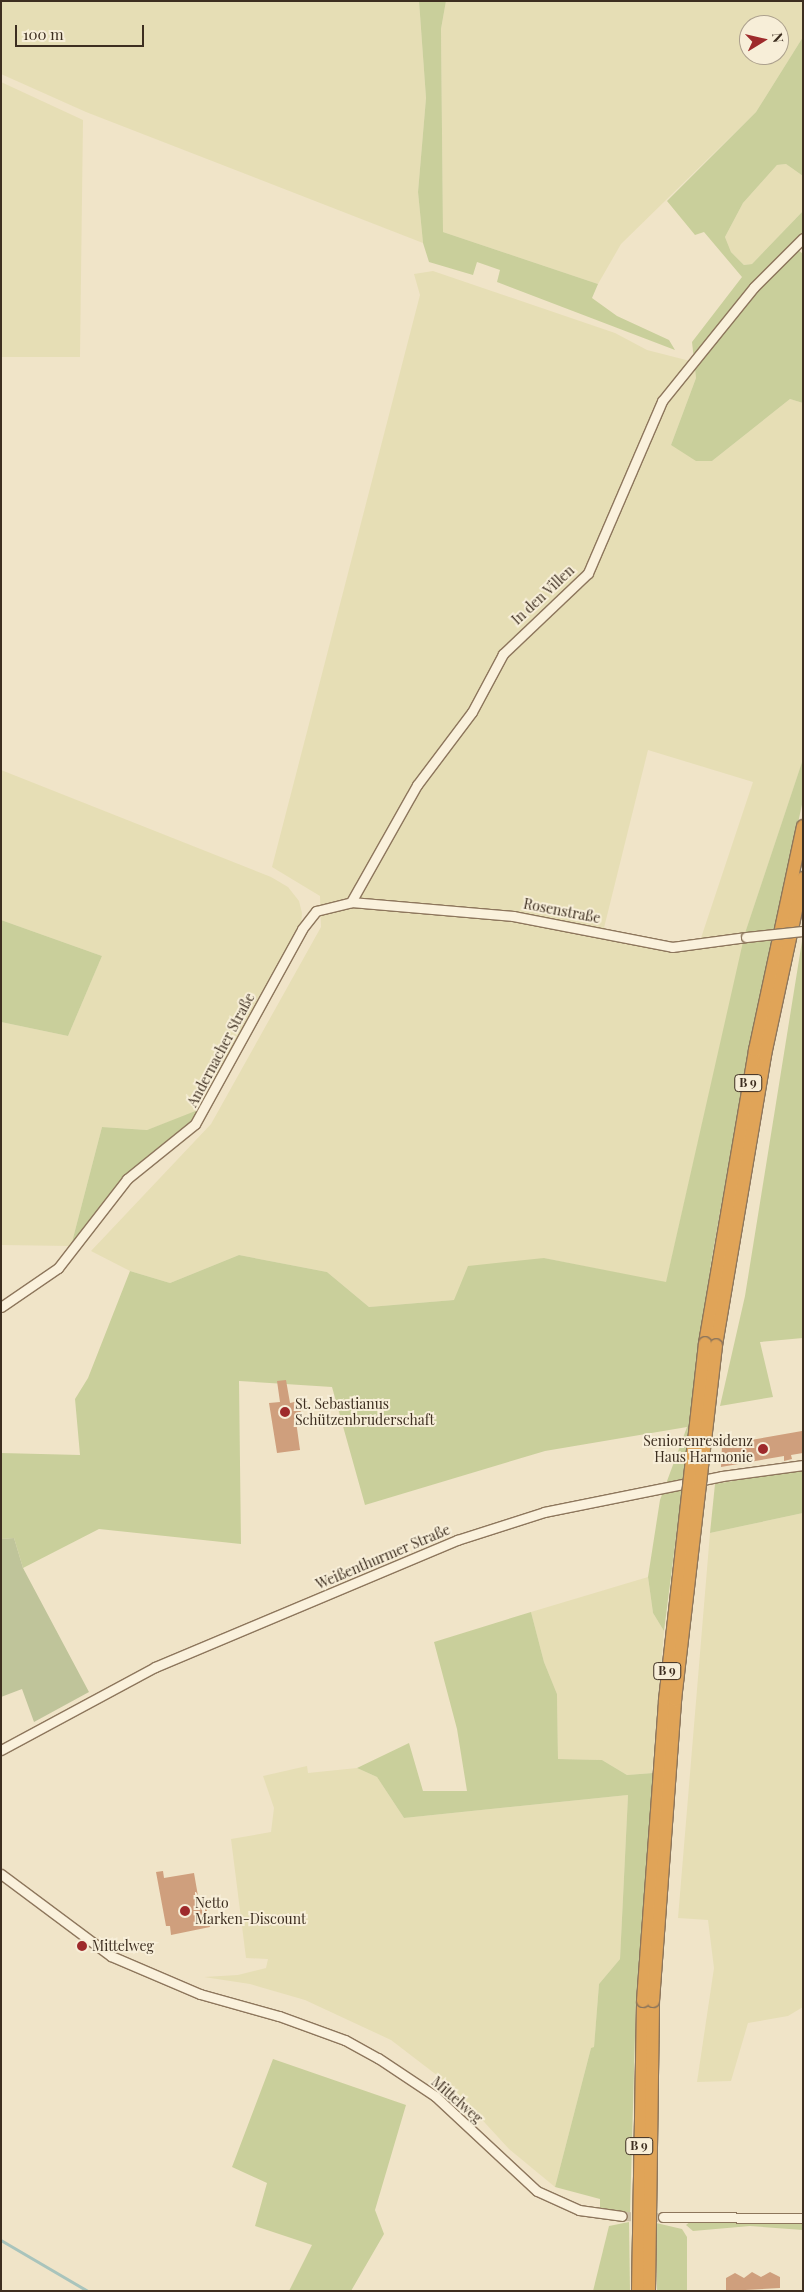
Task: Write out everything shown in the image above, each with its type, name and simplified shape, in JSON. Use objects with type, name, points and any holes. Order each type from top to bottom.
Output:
[{"type":"highway","name":"B 9","points":[[638,2291],[648,2001],[664,1700],[710,1344],[753,1059],[803,826]]},
{"type":"highway","name":"B 9","points":[[710,1344],[762,1073],[803,878]]},
{"type":"highway","name":"B 9","points":[[648,2001],[649,2291]]},
{"type":"street","name":"In den Villen","points":[[351,902],[417,784],[472,712],[503,654],[588,573],[612,525],[662,401],[754,287],[803,238]]},
{"type":"street","name":"Rosenstraße","points":[[316,911],[351,902],[513,916],[672,947],[803,931]]},
{"type":"street","name":"Andernacher Straße","points":[[1,1307],[58,1268],[127,1179],[195,1124],[302,929],[316,911]]},
{"type":"street","name":"Weißenthurmer Straße","points":[[1,1750],[155,1668],[457,1540],[544,1512],[722,1476],[802,1466]]},
{"type":"street","name":"Mittelweg","points":[[1,1874],[111,1956],[200,1994],[279,2016],[370,2053],[435,2096],[537,2191],[579,2210],[622,2216]]},
{"type":"street","points":[[664,2217],[803,2218]]},
{"type":"shaded area","points":[[1,1],[419,1],[426,98],[418,192],[423,243],[86,112],[1,74]]},
{"type":"shaded area","points":[[446,1],[803,1],[803,37],[789,59],[789,15],[739,15],[739,65],[785,65],[756,112],[621,244],[598,284],[443,232],[441,29]]},
{"type":"shaded area","points":[[1,82],[83,120],[80,357],[1,357]]},
{"type":"shaded area","points":[[786,164],[803,176],[803,211],[752,264],[744,265],[731,252],[725,237],[743,203],[777,165]]},
{"type":"shaded area","points":[[433,271],[615,333],[647,350],[694,362],[696,378],[671,445],[712,461],[790,399],[803,403],[803,759],[745,933],[700,941],[753,782],[648,750],[602,936],[671,952],[744,941],[666,1283],[544,1258],[454,1300],[369,1307],[327,1272],[239,1255],[170,1283],[130,1271],[91,1251],[211,1124],[321,927],[320,896],[272,867],[420,295],[414,274]]},
{"type":"shaded area","points":[[1,770],[271,877],[288,887],[299,901],[302,913],[301,925],[198,1111],[147,1130],[102,1127],[71,1246],[1,1245],[1,1022],[68,1036],[102,956],[1,920]]},
{"type":"shaded area","points":[[803,1513],[803,2007],[788,2016],[748,2023],[731,2081],[697,2082],[714,1968],[708,1920],[678,1918],[710,1533]]},
{"type":"shaded area","points":[[648,1577],[653,1613],[664,1631],[652,1773],[627,1775],[602,1760],[558,1759],[557,1694],[544,1662],[531,1612]]},
{"type":"shaded area","points":[[307,1766],[308,1773],[357,1768],[377,1777],[404,1818],[628,1795],[620,1959],[599,1984],[594,2048],[591,2048],[555,2187],[509,2149],[451,2086],[391,2040],[305,2000],[250,1984],[204,1977],[238,1975],[266,1968],[268,1959],[246,1958],[231,1839],[271,1832],[274,1808],[263,1776]]},
{"type":"green space","points":[[419,1],[446,1],[441,29],[443,232],[598,284],[592,298],[617,316],[669,340],[675,350],[497,282],[500,270],[477,262],[473,275],[429,262],[423,243],[418,192],[426,98]]},
{"type":"green space","points":[[803,37],[803,176],[786,164],[777,165],[743,203],[725,237],[731,252],[744,265],[752,264],[803,211],[803,243],[797,249],[803,254],[803,403],[790,399],[712,461],[696,461],[671,445],[696,378],[692,342],[742,277],[704,232],[695,235],[667,201],[756,112],[785,65],[789,65],[789,59]]},
{"type":"green space","points":[[803,759],[803,800],[750,1043],[711,1263],[664,1631],[653,1613],[648,1577],[660,1500],[687,1427],[545,1451],[365,1505],[332,1387],[239,1381],[241,1544],[99,1529],[23,1568],[14,1538],[1,1539],[1,1453],[80,1455],[75,1399],[88,1378],[130,1271],[170,1283],[239,1255],[327,1272],[369,1307],[454,1300],[468,1266],[544,1258],[666,1282],[745,933]]},
{"type":"green space","points":[[1,920],[102,956],[68,1036],[1,1022]]},
{"type":"green space","points":[[803,935],[803,1338],[760,1342],[773,1397],[720,1406],[745,1296]]},
{"type":"green space","points":[[198,1110],[192,1124],[124,1178],[71,1246],[102,1127],[147,1130]]},
{"type":"green space","points":[[803,1469],[803,1513],[710,1533],[715,1484]]},
{"type":"green space","points":[[14,1538],[23,1568],[89,1692],[34,1722],[22,1689],[1,1697],[1,1539]]},
{"type":"green space","points":[[531,1612],[544,1662],[557,1694],[558,1759],[602,1760],[627,1775],[653,1773],[636,2000],[630,2213],[600,2210],[600,2199],[555,2187],[591,2048],[594,2047],[599,1984],[620,1959],[628,1795],[404,1818],[377,1777],[357,1768],[409,1743],[423,1791],[467,1791],[457,1729],[434,1642]]},
{"type":"green space","points":[[273,2059],[406,2105],[375,2210],[384,2234],[351,2291],[289,2291],[312,2245],[255,2226],[267,2183],[232,2167]]},
{"type":"green space","points":[[691,2221],[784,2222],[803,2224],[803,2230],[750,2226],[693,2231],[686,2225]]},
{"type":"green space","points":[[629,2222],[630,2291],[593,2291],[609,2226]]},
{"type":"green space","points":[[656,2223],[682,2229],[687,2237],[687,2291],[657,2291]]},
{"type":"building","name":"St. Sebastianus Schützenbruderschaft","points":[[286,1380],[290,1403],[299,1401],[302,1420],[296,1421],[300,1450],[277,1453],[269,1403],[280,1402],[277,1381]]},
{"type":"building","name":"Seniorenresidenz Haus Harmonie","points":[[802,1431],[803,1453],[791,1455],[792,1459],[784,1461],[784,1456],[721,1467],[722,1445]]},
{"type":"building","name":"Netto Marken-Discount","points":[[163,1871],[164,1878],[194,1873],[198,1896],[204,1895],[210,1927],[171,1935],[170,1926],[166,1926],[156,1872]]},
{"type":"building","points":[[752,2272],[761,2277],[770,2272],[780,2277],[780,2288],[726,2291],[726,2278],[735,2273],[744,2278]]},
{"type":"waterway","points":[[1,2240],[88,2291]]},
{"type":"tunnel","points":[[622,2216],[663,2217]]},
{"type":"place","name":"St. Sebastianus Schützenbruderschaft","points":[[285,1412]]},
{"type":"place","name":"Seniorenresidenz Haus Harmonie","points":[[763,1449]]},
{"type":"place","name":"Netto Marken-Discount","points":[[185,1911]]},
{"type":"place","name":"Mittelweg","points":[[82,1946]]}]
